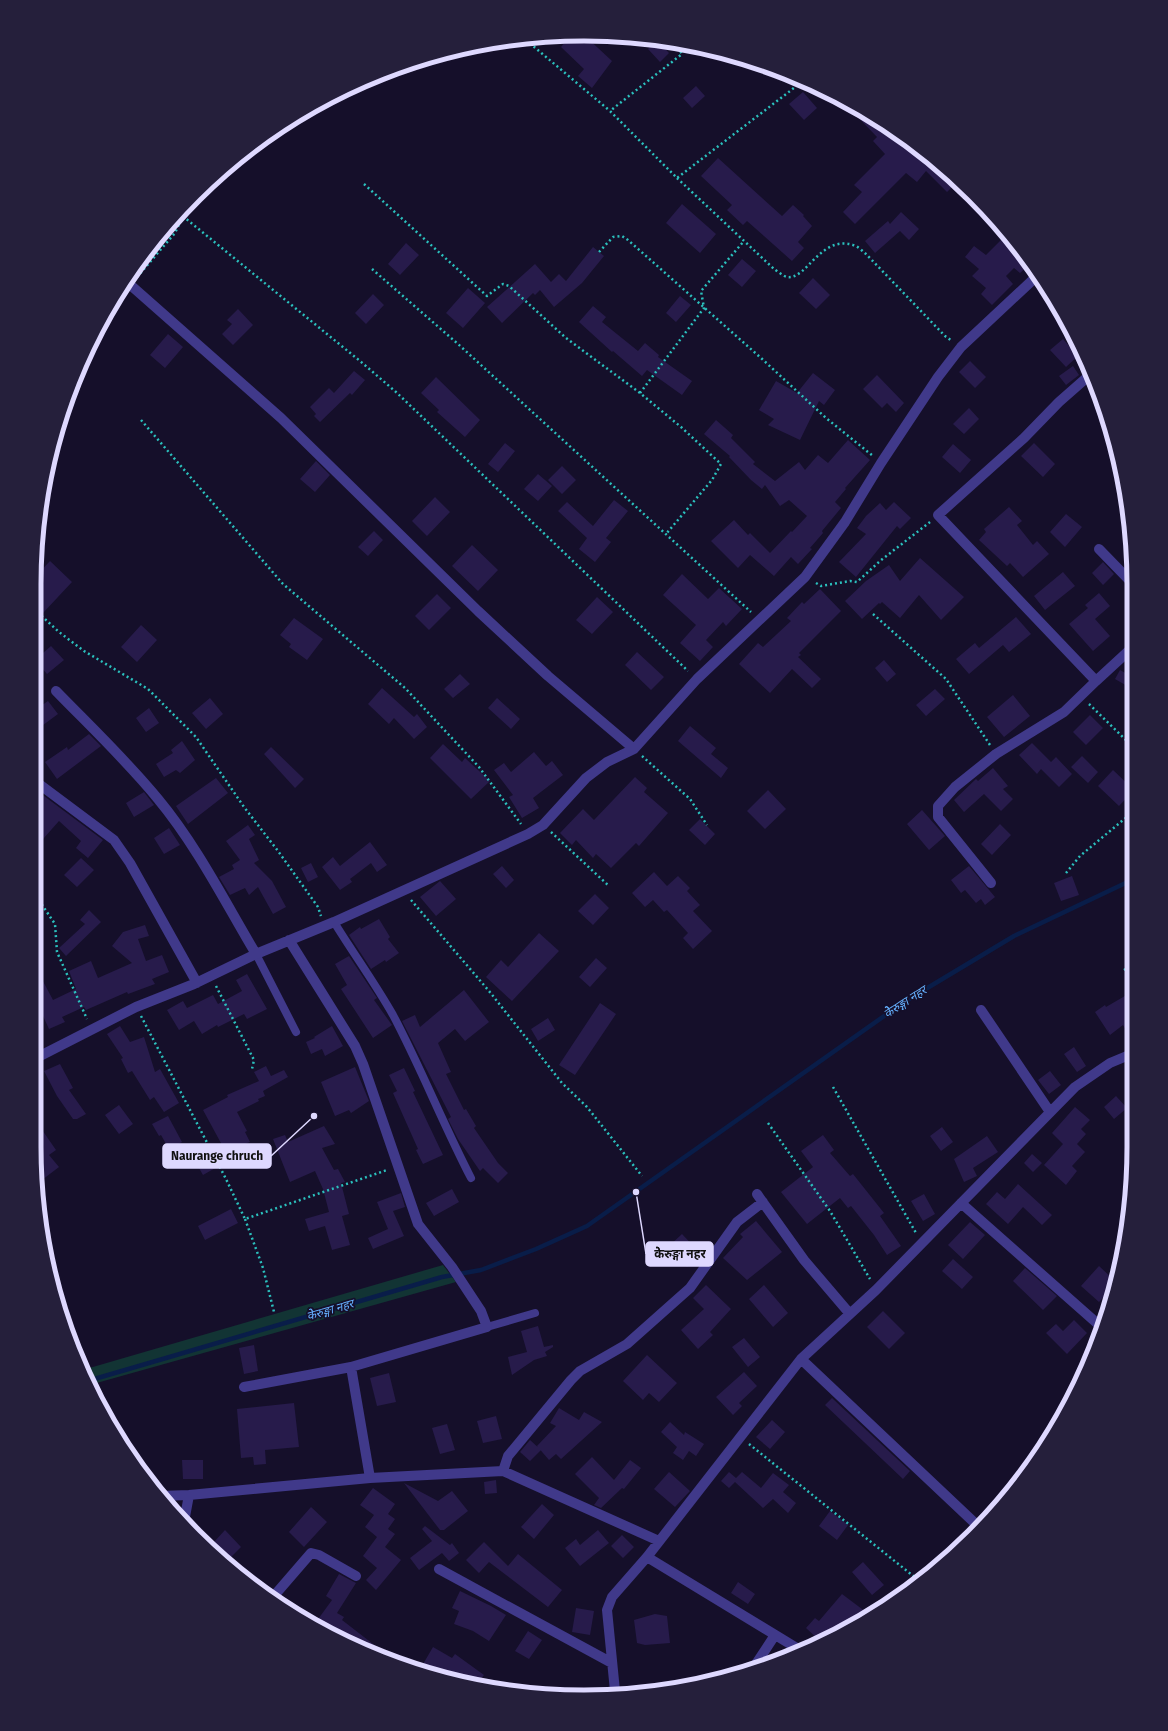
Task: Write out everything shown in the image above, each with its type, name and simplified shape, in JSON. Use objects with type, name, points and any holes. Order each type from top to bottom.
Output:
[{"type":"street","points":[[41,1055],[136,1007],[197,983],[256,954],[330,924],[528,834],[543,825],[586,778],[607,762],[634,749],[697,679],[761,620],[805,576],[845,522],[881,463],[938,377],[961,347],[1033,279]]},
{"type":"street","points":[[130,286],[281,418],[478,611],[548,676],[634,749]]},
{"type":"street","points":[[1087,378],[1059,402],[1024,438],[938,515],[1096,681]]},
{"type":"street","points":[[1099,549],[1127,578]]},
{"type":"street","points":[[991,883],[938,817],[938,806],[955,787],[996,754],[1064,712],[1127,652]]},
{"type":"street","points":[[56,691],[134,771],[158,799],[188,841],[256,954]]},
{"type":"street","points":[[41,785],[114,840],[130,863],[197,983]]},
{"type":"street","points":[[244,1387],[351,1367],[488,1327],[481,1312],[452,1267],[418,1224],[363,1064],[355,1046],[289,940]]},
{"type":"street","points":[[981,1010],[1050,1112]]},
{"type":"street","points":[[616,1689],[607,1610],[612,1597],[648,1557],[801,1359],[876,1290],[1075,1087],[1110,1063],[1127,1056]]},
{"type":"street","points":[[503,1471],[508,1456],[571,1380],[580,1371],[627,1344],[690,1288],[737,1222],[760,1198],[804,1260],[850,1314]]},
{"type":"street","points":[[961,1203],[1097,1324]]},
{"type":"street","points":[[801,1359],[975,1523]]},
{"type":"street","points":[[351,1367],[370,1478]]},
{"type":"street","points":[[168,1496],[370,1478],[503,1471],[659,1541]]},
{"type":"street","points":[[185,1515],[189,1495]]},
{"type":"street","points":[[276,1594],[311,1553],[319,1555],[356,1576]]},
{"type":"street","points":[[648,1557],[796,1647]]},
{"type":"street","points":[[439,1569],[612,1663]]},
{"type":"street","points":[[758,1661],[775,1635]]},
{"type":"lane","points":[[330,924],[391,1013],[417,1063],[449,1136],[471,1178]]},
{"type":"lane","points":[[256,954],[296,1032]]},
{"type":"lane","points":[[488,1327],[535,1313]]},
{"type":"path","points":[[531,44],[610,110],[677,178],[774,269],[786,277],[793,276],[802,272],[817,254],[842,244],[854,245],[866,254],[945,336],[961,347]]},
{"type":"path","points":[[610,110],[682,54],[679,49]]},
{"type":"path","points":[[677,178],[798,85]]},
{"type":"path","points":[[364,184],[487,296],[503,284],[508,286],[566,338],[640,393],[681,427],[721,464],[712,480],[666,534]]},
{"type":"path","points":[[184,217],[396,392],[697,679]]},
{"type":"path","points":[[142,268],[175,233],[181,221]]},
{"type":"path","points":[[599,252],[613,237],[622,236],[628,240],[826,418],[881,463]]},
{"type":"path","points":[[640,393],[704,308],[702,291],[744,241]]},
{"type":"path","points":[[372,268],[458,344],[761,620]]},
{"type":"path","points":[[141,420],[283,584],[405,688],[479,767],[503,797],[528,834]]},
{"type":"path","points":[[805,576],[821,586],[850,581],[856,582],[938,515]]},
{"type":"path","points":[[873,614],[946,679],[996,754]]},
{"type":"path","points":[[41,616],[84,651],[148,689],[196,737],[244,807],[278,851],[330,924]]},
{"type":"path","points":[[1082,696],[1127,741]]},
{"type":"path","points":[[634,749],[690,799],[707,825]]},
{"type":"path","points":[[1066,873],[1080,856],[1127,817]]},
{"type":"path","points":[[543,825],[610,886]]},
{"type":"path","points":[[402,891],[490,991],[562,1083],[587,1107],[642,1176]]},
{"type":"path","points":[[41,903],[55,924],[57,952],[91,1029]]},
{"type":"path","points":[[210,976],[254,1060],[252,1068]]},
{"type":"path","points":[[136,1007],[226,1179],[244,1219],[263,1268],[274,1312]]},
{"type":"path","points":[[833,1087],[922,1244]]},
{"type":"path","points":[[768,1123],[830,1211],[876,1290]]},
{"type":"path","points":[[244,1219],[399,1166]]},
{"type":"path","points":[[740,1439],[755,1448],[916,1577]]},
{"type":"green space","points":[[443,1265],[456,1282],[95,1383],[88,1368]]},
{"type":"building","points":[[591,41],[612,61],[592,88],[578,76],[584,69],[561,47],[566,42]]},
{"type":"building","points":[[651,46],[664,47],[669,53],[660,62],[648,49]]},
{"type":"building","points":[[696,86],[705,96],[692,108],[683,98]]},
{"type":"building","points":[[803,92],[817,108],[804,120],[789,104]]},
{"type":"building","points":[[853,113],[915,153],[953,186],[947,192],[926,171],[917,182],[906,173],[855,224],[843,212],[862,192],[854,185],[885,154],[873,141],[877,137]]},
{"type":"building","points":[[718,158],[782,216],[793,205],[804,215],[803,216],[812,226],[798,242],[804,248],[792,261],[747,221],[743,225],[727,210],[732,205],[701,176]]},
{"type":"building","points":[[682,204],[716,234],[700,253],[666,223]]},
{"type":"building","points":[[901,212],[919,229],[909,240],[900,231],[875,253],[865,241],[888,221],[890,224]]},
{"type":"building","points":[[1003,238],[1025,268],[1020,273],[1014,268],[1006,276],[1013,284],[992,305],[981,294],[986,288],[972,276],[979,269],[965,257],[974,246],[986,255]]},
{"type":"building","points":[[406,243],[419,255],[400,275],[388,264]]},
{"type":"building","points":[[593,247],[604,256],[582,283],[554,307],[540,290],[535,295],[533,293],[502,323],[487,307],[535,264],[551,282],[559,274],[566,281]]},
{"type":"building","points":[[742,259],[756,271],[742,287],[728,275]]},
{"type":"building","points":[[813,278],[830,295],[816,309],[799,293]]},
{"type":"building","points":[[468,288],[485,303],[463,328],[446,313]]},
{"type":"building","points":[[373,294],[384,305],[366,324],[355,313]]},
{"type":"building","points":[[680,296],[691,305],[676,322],[666,313]]},
{"type":"building","points":[[593,306],[606,317],[602,322],[638,351],[645,343],[659,355],[658,357],[692,381],[682,395],[647,370],[642,376],[613,351],[612,352],[579,322]]},
{"type":"building","points":[[238,309],[253,325],[233,345],[222,334],[232,324],[227,320]]},
{"type":"building","points":[[168,334],[183,347],[165,368],[150,355]]},
{"type":"building","points":[[1063,339],[1077,357],[1066,367],[1050,350]]},
{"type":"building","points":[[970,361],[986,377],[975,388],[959,372]]},
{"type":"building","points":[[1073,366],[1079,375],[1066,385],[1059,376]]},
{"type":"building","points":[[354,371],[365,380],[352,395],[350,393],[320,422],[314,416],[316,414],[310,407],[329,388],[334,393]]},
{"type":"building","points":[[813,373],[835,390],[824,405],[819,401],[800,440],[768,425],[774,419],[759,410],[776,381],[797,393]]},
{"type":"building","points":[[877,375],[904,403],[896,412],[887,403],[882,408],[863,389]]},
{"type":"building","points":[[436,377],[480,420],[465,437],[437,412],[439,410],[421,393]]},
{"type":"building","points":[[969,408],[979,419],[964,434],[953,424]]},
{"type":"building","points":[[716,420],[733,435],[731,438],[755,462],[753,464],[775,481],[799,462],[805,470],[818,455],[828,463],[848,440],[870,460],[845,488],[846,489],[835,502],[841,508],[810,548],[812,549],[798,564],[791,557],[774,576],[750,555],[738,568],[711,541],[734,520],[748,535],[750,533],[770,553],[807,516],[789,500],[780,506],[765,485],[762,489],[751,480],[729,457],[730,456],[704,434]]},
{"type":"building","points":[[505,443],[515,451],[498,472],[488,464]]},
{"type":"building","points":[[1034,443],[1055,464],[1043,477],[1021,456]]},
{"type":"building","points":[[953,444],[971,460],[960,473],[942,457]]},
{"type":"building","points":[[316,461],[330,475],[315,492],[300,479]]},
{"type":"building","points":[[562,466],[576,480],[562,494],[548,480]]},
{"type":"building","points":[[538,474],[552,486],[538,501],[524,489]]},
{"type":"building","points":[[435,497],[450,512],[427,536],[412,521]]},
{"type":"building","points":[[614,500],[628,511],[606,538],[611,542],[595,562],[579,549],[587,538],[558,511],[567,502],[593,526]]},
{"type":"building","points":[[894,502],[911,518],[900,529],[897,526],[856,577],[839,562],[866,534],[857,528],[866,516],[880,503],[886,510]]},
{"type":"building","points":[[1009,507],[1022,521],[1017,525],[1033,545],[1037,541],[1049,554],[1023,577],[1010,563],[1007,566],[979,540],[986,532],[984,529]]},
{"type":"building","points":[[1066,514],[1082,527],[1065,547],[1050,532]]},
{"type":"building","points":[[374,531],[383,540],[368,556],[358,547]]},
{"type":"building","points":[[472,545],[498,570],[478,591],[452,566]]},
{"type":"building","points":[[920,558],[964,597],[941,620],[919,595],[900,618],[882,602],[862,619],[845,601],[866,581],[889,565],[900,581]]},
{"type":"building","points":[[50,561],[72,582],[43,613],[41,611],[41,570]]},
{"type":"building","points":[[1103,562],[1114,574],[1103,585],[1092,573]]},
{"type":"building","points":[[1063,572],[1075,586],[1045,610],[1034,596]]},
{"type":"building","points":[[682,574],[708,599],[719,588],[742,609],[726,626],[723,622],[706,640],[713,647],[700,661],[680,643],[696,625],[663,595]]},
{"type":"building","points":[[820,589],[841,611],[799,653],[801,655],[798,657],[821,679],[812,688],[792,669],[770,693],[739,664],[758,643],[763,647],[791,621],[787,618],[802,602],[804,604]]},
{"type":"building","points":[[1099,593],[1110,606],[1095,619],[1110,636],[1093,651],[1069,624],[1088,608],[1085,605]]},
{"type":"building","points":[[437,594],[451,608],[429,630],[415,616]]},
{"type":"building","points":[[597,597],[613,612],[592,634],[576,620]]},
{"type":"building","points":[[1016,617],[1031,634],[1009,652],[1003,645],[969,674],[956,659],[975,643],[979,648]]},
{"type":"building","points":[[294,618],[323,639],[307,660],[289,647],[291,644],[280,635]]},
{"type":"building","points":[[141,625],[157,640],[137,662],[121,647]]},
{"type":"building","points":[[51,646],[64,660],[47,674],[41,667],[41,655]]},
{"type":"building","points":[[637,652],[664,677],[651,690],[625,665]]},
{"type":"building","points":[[884,660],[896,674],[887,682],[875,668]]},
{"type":"building","points":[[1120,670],[1127,674],[1127,686],[1115,679]]},
{"type":"building","points":[[460,674],[470,684],[453,698],[444,689]]},
{"type":"building","points":[[382,688],[414,717],[417,714],[427,727],[414,739],[394,718],[389,724],[368,704]]},
{"type":"building","points":[[935,689],[945,699],[926,716],[916,705]]},
{"type":"building","points":[[1013,695],[1030,716],[1004,737],[987,717]]},
{"type":"building","points":[[210,698],[223,714],[206,729],[192,713]]},
{"type":"building","points":[[497,698],[520,719],[511,729],[488,708]]},
{"type":"building","points":[[48,701],[58,714],[41,727],[41,706]]},
{"type":"building","points":[[149,708],[159,723],[146,732],[136,718]]},
{"type":"building","points":[[1090,715],[1103,728],[1086,745],[1073,732]]},
{"type":"building","points":[[690,726],[716,748],[711,754],[728,768],[721,778],[678,741]]},
{"type":"building","points":[[89,734],[101,746],[57,779],[45,762],[67,747],[68,750]]},
{"type":"building","points":[[182,741],[195,760],[180,773],[176,770],[164,777],[156,764],[173,753],[171,750]]},
{"type":"building","points":[[1032,743],[1051,762],[1056,757],[1072,774],[1059,787],[1041,769],[1037,774],[1019,755]]},
{"type":"building","points":[[443,744],[462,762],[465,758],[490,781],[471,799],[430,758]]},
{"type":"building","points":[[271,747],[304,779],[295,788],[264,754]]},
{"type":"building","points":[[534,752],[546,766],[552,761],[563,775],[533,798],[539,808],[522,818],[509,797],[513,795],[494,770],[504,763],[511,772]]},
{"type":"building","points":[[1082,756],[1098,772],[1088,783],[1071,767]]},
{"type":"building","points":[[993,768],[1008,786],[1003,789],[1013,799],[1001,811],[984,794],[964,812],[954,800],[976,779],[978,781]]},
{"type":"building","points":[[1113,770],[1127,783],[1127,797],[1119,806],[1098,786]]},
{"type":"building","points":[[635,777],[647,788],[644,792],[668,813],[639,846],[636,843],[611,868],[596,854],[593,858],[576,840],[572,845],[560,833],[583,809],[594,820]]},
{"type":"building","points":[[216,778],[228,793],[188,824],[176,806]]},
{"type":"building","points":[[768,790],[786,809],[765,829],[747,811]]},
{"type":"building","points":[[144,792],[154,805],[134,817],[126,803]]},
{"type":"building","points":[[41,794],[103,840],[88,858],[76,848],[81,841],[59,821],[41,841]]},
{"type":"building","points":[[922,810],[945,836],[929,850],[907,824]]},
{"type":"building","points":[[700,819],[715,834],[705,845],[689,830]]},
{"type":"building","points":[[1000,824],[1011,835],[992,855],[981,844]]},
{"type":"building","points":[[248,825],[255,835],[249,839],[259,860],[254,863],[272,881],[286,907],[273,914],[258,887],[249,895],[245,888],[230,895],[219,877],[234,869],[232,865],[240,860],[226,841]]},
{"type":"building","points":[[169,828],[180,845],[164,854],[154,838]]},
{"type":"building","points":[[370,842],[387,865],[377,872],[371,863],[350,879],[352,882],[340,890],[322,867],[333,857],[340,866]]},
{"type":"building","points":[[81,858],[94,870],[77,887],[64,875]]},
{"type":"building","points":[[311,863],[318,877],[308,882],[301,868]]},
{"type":"building","points":[[502,866],[514,880],[506,888],[493,874]]},
{"type":"building","points":[[969,866],[995,897],[985,905],[981,899],[976,903],[965,890],[961,893],[951,880]]},
{"type":"building","points":[[654,872],[667,886],[678,876],[690,888],[687,891],[700,905],[693,911],[712,931],[693,949],[683,938],[688,933],[667,910],[664,912],[653,900],[645,907],[632,893]]},
{"type":"building","points":[[1072,876],[1079,895],[1061,901],[1054,883]]},
{"type":"building","points":[[440,881],[456,899],[436,916],[420,897]]},
{"type":"building","points":[[595,894],[609,908],[593,925],[578,911]]},
{"type":"building","points":[[89,910],[101,922],[66,956],[59,948],[85,924],[80,920]]},
{"type":"building","points":[[379,919],[390,937],[388,939],[399,953],[386,962],[385,960],[371,969],[349,935],[360,927],[361,929]]},
{"type":"building","points":[[145,925],[149,936],[138,939],[146,961],[162,955],[169,972],[152,979],[155,984],[128,994],[127,992],[86,1010],[84,1007],[62,1017],[65,1022],[49,1029],[41,1012],[41,978],[53,1000],[76,989],[69,971],[91,961],[98,978],[132,963],[112,946],[123,932]]},
{"type":"building","points":[[539,933],[559,951],[512,1001],[486,977],[501,960],[508,967]]},
{"type":"building","points":[[349,956],[377,998],[374,1000],[392,1025],[373,1038],[341,989],[347,985],[335,964]]},
{"type":"building","points":[[596,958],[607,968],[590,987],[579,977]]},
{"type":"building","points":[[247,974],[267,1009],[247,1019],[244,1014],[218,1027],[217,1025],[202,1034],[194,1021],[179,1030],[167,1010],[183,1001],[187,1008],[213,995],[218,1004],[242,991],[236,980]]},
{"type":"building","points":[[464,990],[489,1022],[465,1041],[455,1029],[438,1043],[451,1072],[446,1074],[464,1110],[466,1109],[476,1126],[474,1128],[498,1163],[508,1173],[498,1183],[483,1168],[480,1171],[458,1139],[448,1119],[451,1117],[402,1021],[415,1015],[420,1027]]},
{"type":"building","points":[[1127,995],[1127,1032],[1123,1025],[1110,1035],[1095,1012],[1105,1005],[1106,1007]]},
{"type":"building","points":[[600,1003],[616,1014],[575,1075],[559,1065]]},
{"type":"building","points":[[548,1018],[555,1030],[538,1041],[531,1029]]},
{"type":"building","points":[[120,1026],[130,1042],[144,1037],[155,1072],[160,1069],[179,1103],[164,1112],[154,1097],[150,1100],[132,1071],[128,1073],[121,1059],[123,1058],[107,1034]]},
{"type":"building","points":[[332,1026],[343,1046],[325,1056],[322,1049],[311,1054],[306,1042],[315,1038],[314,1037]]},
{"type":"building","points":[[1074,1047],[1086,1066],[1077,1072],[1064,1054]]},
{"type":"building","points":[[60,1064],[73,1088],[69,1090],[86,1114],[77,1119],[73,1119],[57,1096],[44,1071]]},
{"type":"building","points":[[266,1066],[271,1076],[284,1070],[288,1077],[263,1091],[265,1096],[258,1099],[259,1101],[237,1112],[247,1131],[245,1132],[250,1142],[245,1144],[250,1156],[234,1164],[231,1159],[203,1175],[195,1161],[221,1147],[220,1145],[222,1145],[203,1110],[228,1097],[227,1095],[259,1081],[254,1072]]},
{"type":"building","points":[[355,1067],[369,1101],[351,1113],[349,1110],[335,1116],[321,1082]]},
{"type":"building","points":[[404,1068],[415,1091],[413,1092],[443,1155],[423,1164],[416,1150],[418,1149],[393,1093],[397,1091],[389,1075]]},
{"type":"building","points":[[1050,1071],[1061,1085],[1049,1094],[1038,1080]]},
{"type":"building","points":[[1116,1096],[1127,1108],[1114,1119],[1104,1107]]},
{"type":"building","points":[[119,1105],[133,1124],[119,1134],[105,1115]]},
{"type":"building","points":[[1075,1107],[1090,1120],[1081,1129],[1086,1134],[1077,1144],[1085,1152],[1072,1166],[1077,1171],[1066,1185],[1044,1165],[1063,1144],[1052,1133]]},
{"type":"building","points":[[168,1116],[182,1142],[169,1149],[161,1135],[159,1136],[152,1124]]},
{"type":"building","points":[[324,1126],[335,1144],[322,1148],[334,1170],[338,1169],[345,1182],[341,1183],[349,1214],[342,1216],[350,1245],[332,1250],[325,1226],[309,1231],[305,1219],[329,1212],[323,1189],[315,1171],[290,1182],[273,1139],[285,1135],[288,1142]]},
{"type":"building","points":[[942,1127],[953,1142],[941,1151],[930,1136]]},
{"type":"building","points":[[41,1128],[56,1150],[49,1155],[59,1167],[42,1180]]},
{"type":"building","points":[[823,1135],[834,1150],[830,1153],[850,1176],[853,1174],[884,1213],[880,1216],[901,1246],[887,1255],[874,1235],[851,1206],[848,1208],[840,1198],[807,1224],[781,1192],[813,1167],[801,1151]]},
{"type":"building","points":[[987,1136],[998,1152],[973,1168],[977,1176],[964,1182],[954,1159]]},
{"type":"building","points":[[1032,1154],[1042,1163],[1033,1172],[1024,1163]]},
{"type":"building","points":[[1018,1184],[1052,1215],[1042,1225],[1023,1207],[1008,1224],[986,1204],[997,1192],[1005,1199]]},
{"type":"building","points":[[452,1189],[459,1202],[434,1216],[426,1203]]},
{"type":"building","points":[[401,1193],[405,1207],[393,1211],[404,1236],[373,1249],[368,1238],[388,1229],[377,1202]]},
{"type":"building","points":[[924,1194],[935,1214],[923,1221],[911,1201]]},
{"type":"building","points":[[231,1209],[238,1223],[205,1240],[198,1226]]},
{"type":"building","points":[[756,1221],[782,1252],[747,1280],[723,1258],[743,1237],[740,1234]]},
{"type":"building","points":[[970,1222],[985,1235],[963,1259],[948,1245]]},
{"type":"building","points":[[682,1234],[700,1253],[687,1267],[668,1247]]},
{"type":"building","points":[[953,1259],[973,1277],[962,1289],[942,1271]]},
{"type":"building","points":[[1099,1266],[1111,1277],[1106,1294],[1099,1302],[1081,1286]]},
{"type":"building","points":[[1025,1268],[1057,1296],[1043,1310],[1013,1281]]},
{"type":"building","points":[[706,1285],[731,1309],[710,1332],[713,1335],[698,1349],[681,1330],[704,1309],[693,1298]]},
{"type":"building","points":[[764,1285],[788,1313],[773,1327],[749,1299]]},
{"type":"building","points":[[883,1311],[905,1333],[889,1349],[867,1327]]},
{"type":"building","points":[[1074,1320],[1087,1333],[1067,1354],[1046,1333],[1056,1324],[1063,1331]]},
{"type":"building","points":[[538,1326],[544,1347],[553,1345],[553,1347],[545,1352],[547,1356],[534,1360],[512,1375],[508,1357],[527,1352],[521,1331]]},
{"type":"building","points":[[744,1338],[760,1357],[748,1367],[732,1347]]},
{"type":"building","points":[[254,1345],[258,1371],[244,1374],[239,1348]]},
{"type":"building","points":[[647,1355],[677,1383],[659,1402],[649,1393],[643,1400],[623,1381]]},
{"type":"building","points":[[744,1372],[757,1386],[739,1403],[742,1406],[733,1415],[716,1397]]},
{"type":"building","points":[[389,1373],[396,1402],[377,1406],[370,1378]]},
{"type":"building","points":[[832,1398],[910,1471],[903,1479],[825,1405]]},
{"type":"building","points":[[294,1403],[299,1447],[265,1450],[266,1464],[254,1465],[253,1457],[241,1458],[237,1409]]},
{"type":"building","points":[[559,1408],[579,1420],[584,1412],[602,1422],[561,1459],[556,1454],[549,1460],[537,1446],[556,1426],[550,1423]]},
{"type":"building","points":[[496,1416],[502,1439],[483,1443],[477,1421]]},
{"type":"building","points":[[772,1420],[785,1432],[770,1449],[756,1437]]},
{"type":"building","points":[[670,1422],[684,1435],[685,1432],[704,1444],[696,1456],[689,1451],[683,1460],[673,1453],[677,1447],[661,1432]]},
{"type":"building","points":[[447,1424],[455,1450],[440,1454],[432,1428]]},
{"type":"building","points":[[530,1440],[541,1450],[530,1461],[520,1452]]},
{"type":"building","points":[[592,1457],[614,1480],[630,1460],[641,1468],[624,1489],[622,1488],[601,1508],[594,1505],[599,1498],[575,1474]]},
{"type":"building","points":[[182,1460],[203,1460],[203,1479],[183,1479]]},
{"type":"building","points":[[669,1472],[690,1491],[675,1507],[654,1489]]},
{"type":"building","points":[[729,1472],[736,1478],[742,1472],[761,1488],[773,1473],[789,1485],[783,1492],[796,1503],[788,1513],[773,1499],[763,1508],[735,1482],[729,1488],[721,1481]]},
{"type":"building","points":[[496,1480],[497,1493],[485,1494],[484,1482]]},
{"type":"building","points":[[404,1483],[438,1501],[452,1491],[468,1511],[444,1530],[440,1530]]},
{"type":"building","points":[[373,1488],[395,1504],[388,1514],[395,1519],[388,1529],[395,1534],[385,1547],[401,1560],[376,1590],[366,1580],[377,1568],[363,1556],[377,1537],[365,1527],[374,1515],[360,1505]]},
{"type":"building","points":[[542,1504],[554,1515],[534,1539],[521,1527]]},
{"type":"building","points":[[311,1507],[327,1522],[304,1547],[289,1532]]},
{"type":"building","points":[[830,1511],[848,1525],[837,1540],[819,1526]]},
{"type":"building","points":[[425,1526],[450,1545],[452,1543],[459,1553],[449,1561],[442,1553],[419,1570],[410,1558],[432,1541],[422,1529]]},
{"type":"building","points":[[225,1530],[241,1547],[230,1558],[214,1542]]},
{"type":"building","points":[[598,1530],[609,1543],[580,1566],[565,1548],[576,1539],[580,1545]]},
{"type":"building","points":[[622,1535],[634,1547],[623,1558],[611,1546]]},
{"type":"building","points":[[484,1542],[508,1566],[518,1554],[562,1590],[548,1607],[489,1562],[479,1573],[466,1560]]},
{"type":"building","points":[[863,1562],[884,1585],[872,1595],[852,1572]]},
{"type":"building","points":[[339,1574],[356,1583],[337,1613],[344,1617],[342,1620],[383,1651],[318,1620],[332,1600],[326,1596]]},
{"type":"building","points":[[738,1582],[755,1594],[748,1604],[731,1593]]},
{"type":"building","points":[[460,1591],[506,1615],[489,1641],[473,1631],[454,1624],[459,1611],[452,1608]]},
{"type":"building","points":[[842,1594],[865,1611],[816,1638],[806,1628],[815,1618],[819,1621]]},
{"type":"building","points":[[576,1608],[594,1611],[590,1635],[572,1632]]},
{"type":"building","points":[[655,1614],[667,1616],[670,1643],[645,1645],[637,1643],[634,1620]]},
{"type":"building","points":[[528,1631],[542,1640],[529,1659],[515,1651]]},
{"type":"building","points":[[433,1647],[452,1658],[455,1654],[484,1675],[480,1680],[478,1680],[423,1665]]},
{"type":"waterway","name":"केेरुङ्गा नहर","points":[[93,1379],[442,1277],[481,1270],[536,1249],[587,1226],[904,1002],[1014,936],[1127,882]]},
{"type":"place","name":"Naurange chruch","points":[[314,1116]]},
{"type":"place","name":"केेरुङ्गा नहर","points":[[636,1192]]}]
